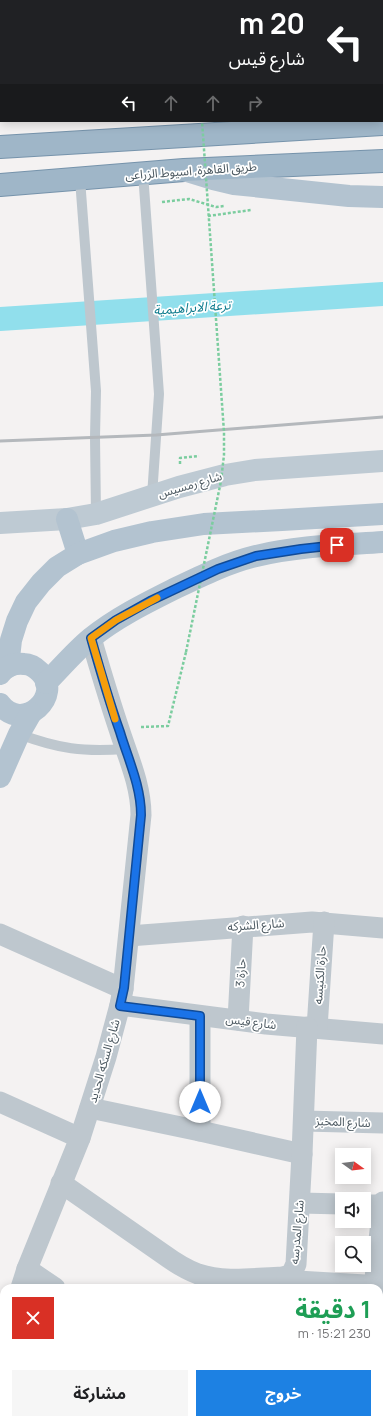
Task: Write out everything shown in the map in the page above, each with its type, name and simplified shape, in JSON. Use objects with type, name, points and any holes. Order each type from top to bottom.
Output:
[{"type":"highway","points":[[0,147],[346,123],[383,124]]},
{"type":"highway","name":"طريق القاهرة, اسيوط الزراعى","points":[[0,185],[184,170],[383,161]]},
{"type":"main road","points":[[184,170],[234,184],[349,196],[383,197]]},
{"type":"main road","name":"شارع رمسيس","points":[[0,523],[66,519],[96,514],[179,487],[225,475],[254,470],[383,461]]},
{"type":"main road","points":[[3,670],[17,621],[26,602],[41,583],[57,567],[78,554],[114,540],[198,524],[383,514]]},
{"type":"main road","points":[[66,519],[78,554]]},
{"type":"main road","points":[[46,683],[91,638],[116,620],[150,601],[218,569],[250,558],[301,549],[383,542]]},
{"type":"main road","points":[[0,704],[12,714],[21,715],[31,713],[39,708],[44,701],[47,692],[43,674],[36,668],[27,664],[17,663],[3,670]]},
{"type":"main road","points":[[0,777],[19,734],[31,713]]},
{"type":"street","name":"شارع السكه الحديد","points":[[24,1278],[80,1138],[106,1057],[122,997],[129,936],[141,803],[136,780],[118,729],[91,638]]},
{"type":"street","name":"شارع الشركه","points":[[129,936],[243,926],[312,922],[383,928]]},
{"type":"street","name":"حارة الكنيسه","points":[[312,1028],[324,922]]},
{"type":"street","name":"حارة 3","points":[[238,1020],[243,926]]},
{"type":"street","name":"شارع قيس","points":[[0,934],[122,997],[200,1016],[383,1034]]},
{"type":"street","points":[[200,1016],[200,1131]]},
{"type":"street","name":"شارع المدرسه","points":[[61,1183],[162,1254],[187,1269],[199,1274],[227,1279],[287,1276],[292,1274],[296,1264],[304,1121],[312,1028]]},
{"type":"street","points":[[0,1102],[80,1138]]},
{"type":"street","points":[[90,1108],[302,1154]]},
{"type":"street","name":"شارع المخبز","points":[[304,1121],[383,1123]]},
{"type":"street","points":[[300,1203],[335,1204]]},
{"type":"street","points":[[371,1205],[383,1204],[377,1284]]},
{"type":"street","points":[[287,1276],[297,1281],[345,1284]]},
{"type":"street","points":[[24,1278],[43,1284]]},
{"type":"lane","points":[[143,173],[159,394],[152,496]]},
{"type":"lane","points":[[80,179],[96,391],[96,514]]},
{"type":"lane","points":[[19,734],[44,744],[71,749],[97,751],[125,749]]},
{"type":"path","points":[[118,729],[168,726],[186,652],[221,481],[224,454],[224,432],[202,122]]},
{"type":"path","points":[[208,216],[254,210]]},
{"type":"waterway","name":"ترعة الابراهيمية","points":[[0,319],[383,294]]},
{"type":"railway","points":[[0,441],[156,435],[383,417]]},
{"type":"slow traffic","points":[[115,719],[91,638],[116,620],[157,598]]},
{"type":"route","points":[[200,1102],[200,1016],[120,1006],[124,988],[141,803],[136,780],[118,729],[91,638],[116,620],[150,601],[218,569],[256,556],[337,545]]}]
